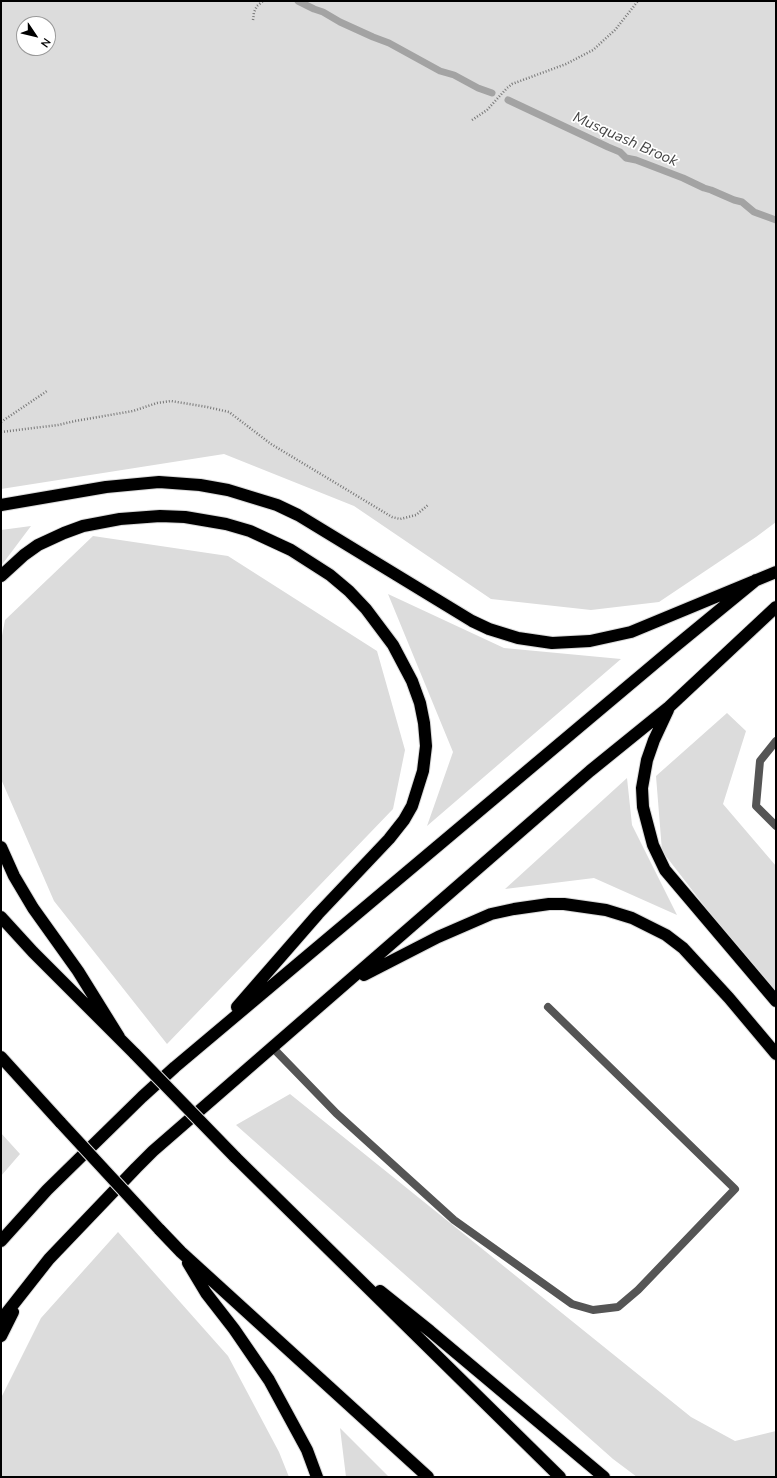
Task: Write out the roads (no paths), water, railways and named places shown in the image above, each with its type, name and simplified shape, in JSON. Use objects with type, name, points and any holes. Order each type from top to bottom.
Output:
[{"type":"highway","points":[[1,504],[106,487],[159,482],[200,485],[228,490],[277,505],[298,515],[472,621],[490,629],[518,638],[552,643],[590,641],[631,632],[776,572]]},
{"type":"highway","points":[[1,576],[24,555],[38,545],[83,526],[120,519],[160,516],[185,517],[226,524],[250,531],[291,550],[330,575],[349,591],[366,609],[393,646],[412,681],[420,703],[426,746],[423,771],[417,794],[409,810],[389,839],[318,914],[213,1035]]},
{"type":"highway","points":[[1,1241],[6,1229],[142,1097],[213,1035],[756,580]]},
{"type":"highway","points":[[1,1320],[23,1294],[49,1259],[136,1168],[590,771],[669,707],[776,607]]},
{"type":"highway","points":[[669,707],[647,760],[642,788],[643,807],[653,844],[666,870],[776,1001]]},
{"type":"highway","points":[[1,847],[14,876],[33,908],[78,971],[119,1037]]},
{"type":"highway","points":[[349,983],[438,937],[491,914],[514,909],[556,904],[606,910],[632,918],[666,935],[683,948],[729,998],[776,1054]]},
{"type":"highway","points":[[1,917],[33,952],[119,1037],[235,1156],[560,1477]]},
{"type":"highway","points":[[1,1057],[181,1252],[428,1477]]},
{"type":"highway","points":[[329,1250],[430,1331],[604,1477]]},
{"type":"highway","points":[[181,1252],[206,1293],[234,1329],[269,1380],[307,1450],[317,1477]]},
{"type":"highway","points":[[1,1336],[23,1294]]},
{"type":"lane","points":[[776,741],[760,761],[756,806],[776,826]]},
{"type":"lane","points":[[273,1048],[336,1113],[454,1220],[572,1304],[593,1310],[618,1306],[638,1290],[735,1189],[548,1007]]},
{"type":"waterway","name":"Musquash Brook","points":[[298,1],[323,12],[340,22],[389,43],[440,71],[454,75],[478,88],[492,93]]},
{"type":"waterway","name":"Musquash Brook","points":[[508,100],[620,152],[626,158],[636,160],[742,202],[754,212],[776,220]]}]
